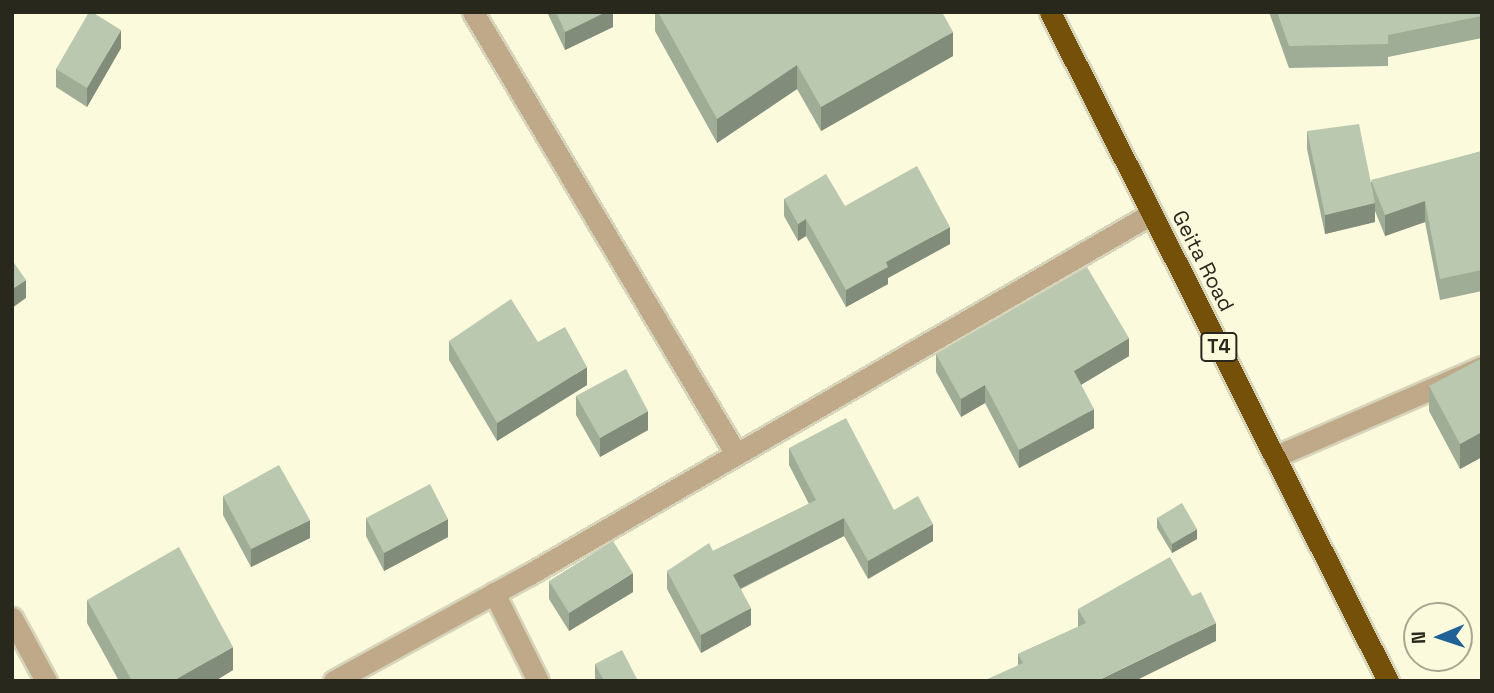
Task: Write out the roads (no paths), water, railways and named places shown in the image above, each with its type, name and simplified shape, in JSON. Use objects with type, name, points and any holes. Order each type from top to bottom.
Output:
[{"type":"highway","name":"Geita Road","points":[[1050,12],[1388,681]]},
{"type":"street","points":[[474,12],[735,452]]},
{"type":"street","points":[[334,681],[494,593],[1151,214]]},
{"type":"street","points":[[1274,457],[1482,367]]},
{"type":"street","points":[[494,593],[538,681]]},
{"type":"street","points":[[12,618],[46,681]]}]
